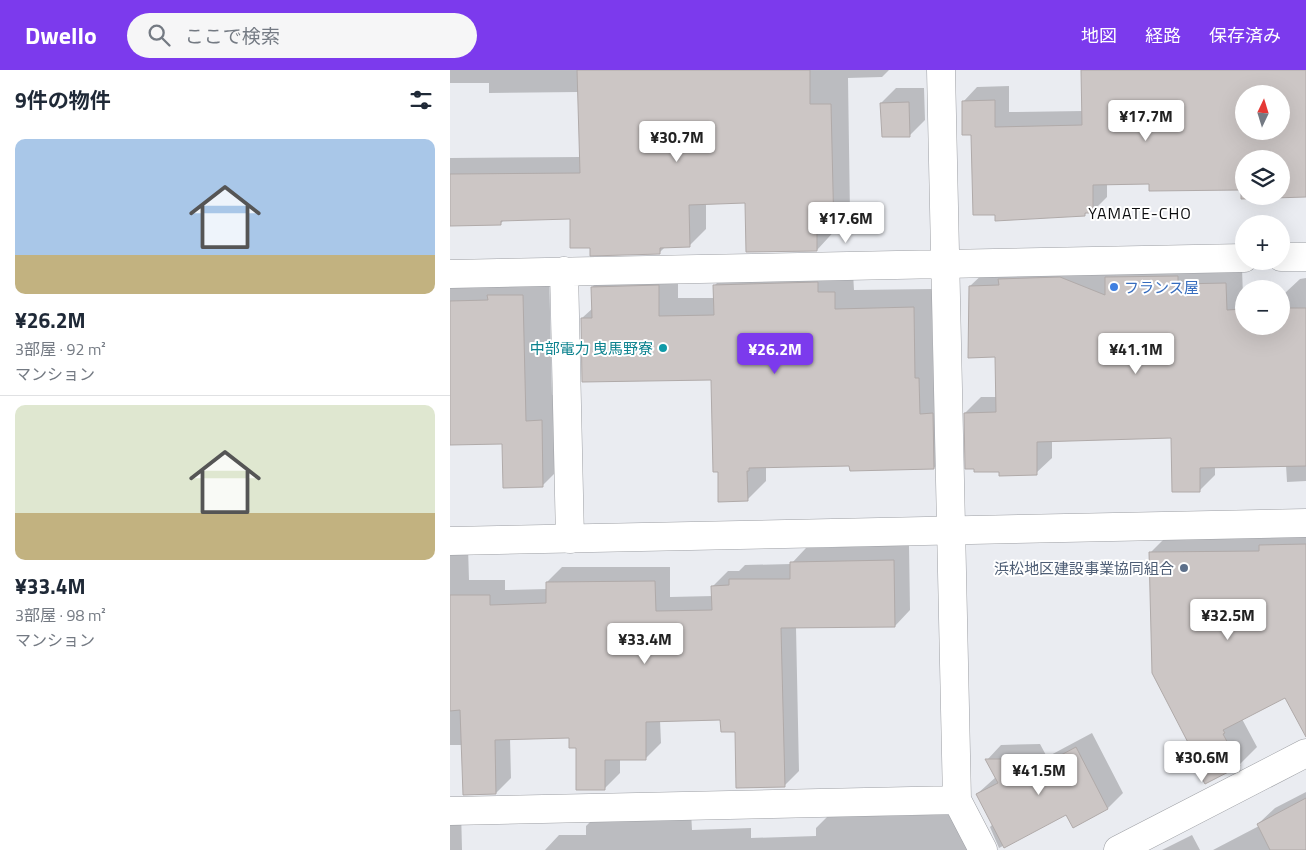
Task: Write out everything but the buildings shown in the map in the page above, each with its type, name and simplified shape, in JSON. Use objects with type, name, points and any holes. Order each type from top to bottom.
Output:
[{"type":"street","points":[[942,70],[957,800],[982,850]]},
{"type":"street","points":[[1290,257],[1306,257]]},
{"type":"street","points":[[450,274],[1235,258]]},
{"type":"street","points":[[564,271],[570,539]]},
{"type":"street","points":[[450,541],[1306,523]]},
{"type":"street","points":[[1118,850],[1306,753]]},
{"type":"street","points":[[450,811],[957,800]]},
{"type":"place","name":"フランス屋","points":[[1114,287]]},
{"type":"place","name":"中部電力 曳馬野寮","points":[[663,348]]},
{"type":"place","name":"浜松地区建設事業協同組合","points":[[1184,568]]},
{"type":"district","name":"YAMATE-CHO","points":[[1140,213]]}]
